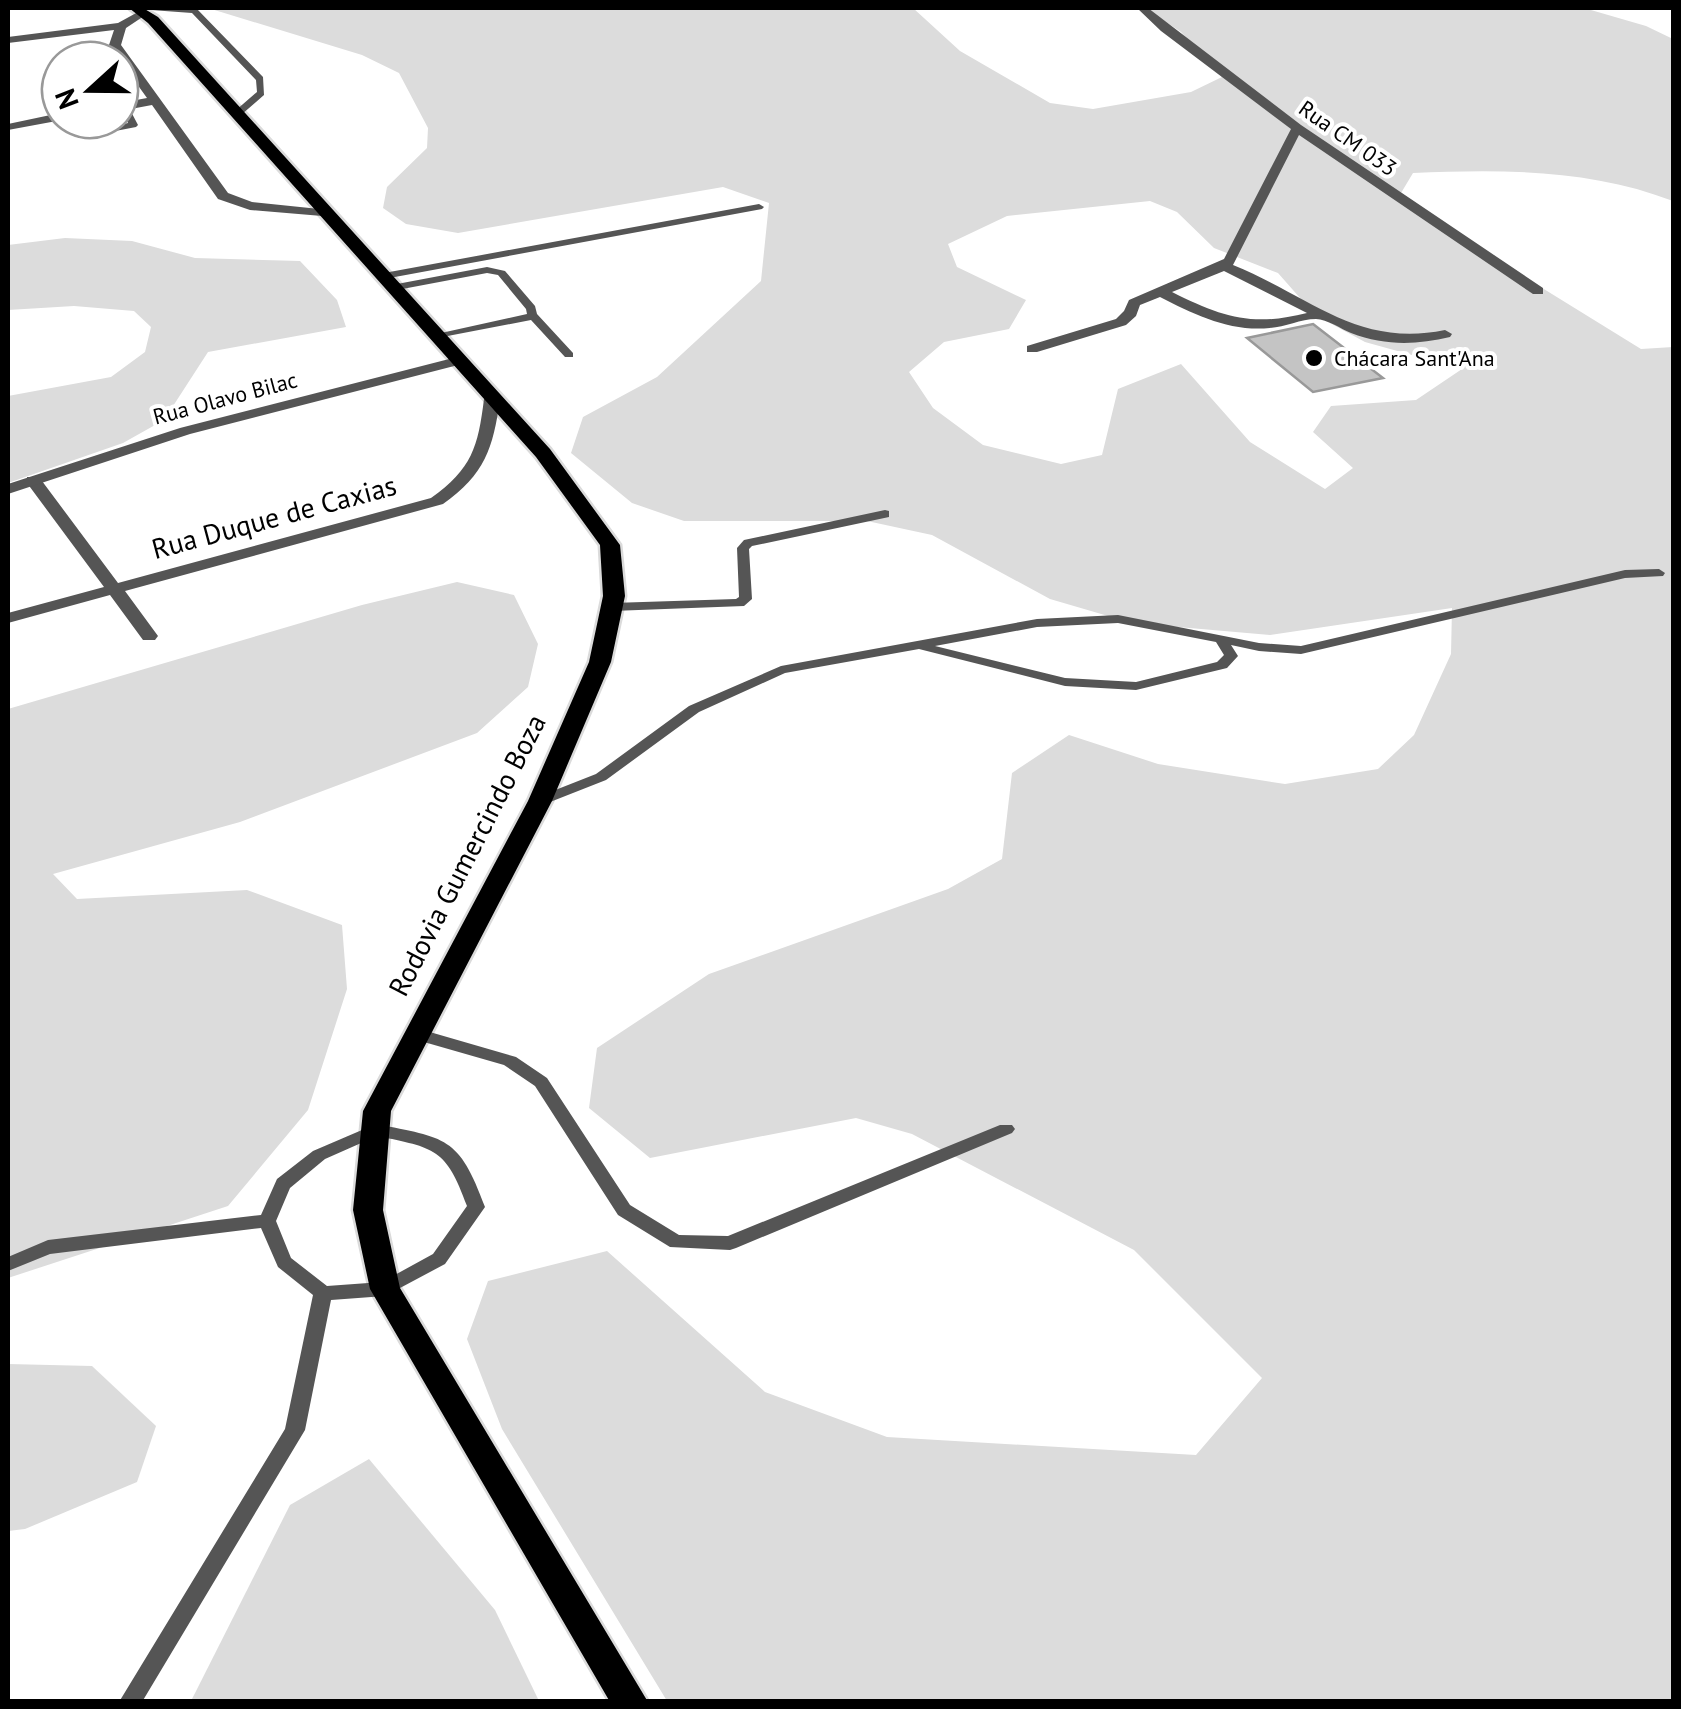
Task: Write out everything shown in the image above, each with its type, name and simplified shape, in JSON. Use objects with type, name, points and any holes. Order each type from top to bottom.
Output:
[{"type":"main road","name":"Rodovia Gumercindo Boza","points":[[147,11],[543,453],[610,545],[612,608],[600,662],[540,801],[377,1112],[368,1210],[385,1289],[630,1702]]},
{"type":"street","name":"Rua CM 033","points":[[1142,8],[1297,128],[1538,292]]},
{"type":"street","points":[[8,40],[121,26],[147,11]]},
{"type":"street","points":[[121,26],[115,45],[223,196],[250,206],[329,214]]},
{"type":"street","points":[[140,103],[154,101]]},
{"type":"street","points":[[8,127],[40,121]]},
{"type":"street","points":[[1032,349],[1121,322],[1131,314],[1134,303],[1224,266],[1297,128]]},
{"type":"street","points":[[1224,266],[1361,333],[1388,342],[1444,334]]},
{"type":"street","points":[[1160,290],[1215,320],[1250,327],[1323,313]]},
{"type":"street","name":"Rua Olavo Bilac","points":[[8,490],[185,431],[457,361]]},
{"type":"street","name":"Rua Duque de Caxias","points":[[8,618],[437,501],[461,486],[475,470],[487,439],[492,399]]},
{"type":"street","points":[[33,480],[148,636]]},
{"type":"lane","points":[[147,11],[194,11],[260,79],[261,93],[238,113]]},
{"type":"lane","points":[[390,282],[760,208]]},
{"type":"lane","points":[[390,282],[464,272],[501,273],[568,354]]},
{"type":"lane","points":[[436,337],[532,314]]},
{"type":"lane","points":[[612,608],[739,603],[746,600],[742,548],[748,543],[885,514]]},
{"type":"lane","points":[[540,801],[601,777],[694,709],[781,670],[1037,623],[1118,620],[1195,632],[1220,640],[1301,650],[1625,574],[1659,573]]},
{"type":"lane","points":[[916,645],[1065,682],[1136,686],[1222,665],[1231,656],[1220,640]]},
{"type":"lane","points":[[416,1034],[510,1060],[540,1082],[624,1210],[676,1242],[730,1243],[1006,1128]]},
{"type":"lane","points":[[376,1130],[438,1144],[462,1166],[476,1206],[439,1259],[385,1289],[323,1293],[284,1262],[267,1221],[282,1184],[318,1155],[376,1130]]},
{"type":"lane","points":[[8,1264],[48,1248],[267,1221]]},
{"type":"lane","points":[[130,1702],[295,1430],[323,1293]]},
{"type":"shaded area","points":[[208,8],[913,8],[960,51],[1050,103],[1093,109],[1191,92],[1222,77],[1181,32],[1145,8],[1584,8],[1646,26],[1673,39],[1673,201],[1642,190],[1578,177],[1479,171],[1413,173],[1401,193],[1508,267],[1641,349],[1673,347],[1673,1701],[667,1701],[502,1429],[467,1339],[488,1281],[607,1251],[765,1392],[887,1437],[1196,1455],[1262,1378],[1134,1250],[912,1134],[856,1118],[650,1158],[589,1108],[597,1048],[709,974],[948,889],[1002,859],[1012,773],[1069,735],[1158,764],[1285,784],[1378,769],[1414,735],[1451,654],[1452,608],[1270,635],[1132,623],[1050,599],[932,535],[867,521],[684,521],[632,503],[571,453],[583,417],[657,377],[761,281],[769,203],[723,187],[458,233],[406,224],[383,208],[387,187],[427,148],[428,128],[399,73],[362,55]],"holes":[[[1150,201],[1177,212],[1214,248],[1278,273],[1315,315],[1365,342],[1462,369],[1416,400],[1331,406],[1313,432],[1353,468],[1325,489],[1250,442],[1181,364],[1118,389],[1102,455],[1061,464],[983,445],[933,408],[909,372],[944,342],[1009,329],[1026,300],[957,267],[948,244],[1007,216]]]},
{"type":"shaded area","points":[[65,238],[132,241],[195,258],[300,261],[337,300],[346,327],[208,352],[164,420],[123,443],[8,483],[8,396],[111,377],[145,352],[151,327],[134,311],[74,306],[8,310],[8,245]]},
{"type":"shaded area","points":[[457,582],[514,595],[538,644],[528,687],[477,733],[240,822],[53,874],[77,899],[247,890],[342,925],[347,989],[308,1110],[228,1206],[8,1278],[8,709],[362,605]]},
{"type":"shaded area","points":[[8,1364],[92,1366],[156,1426],[137,1482],[25,1529],[8,1531]]},
{"type":"shaded area","points":[[369,1459],[495,1610],[539,1701],[191,1701],[290,1505]]},
{"type":"building","name":"Chácara Sant'Ana","points":[[1313,324],[1383,378],[1313,392],[1247,338]]},
{"type":"place","name":"Chácara Sant'Ana","points":[[1314,358]]}]
